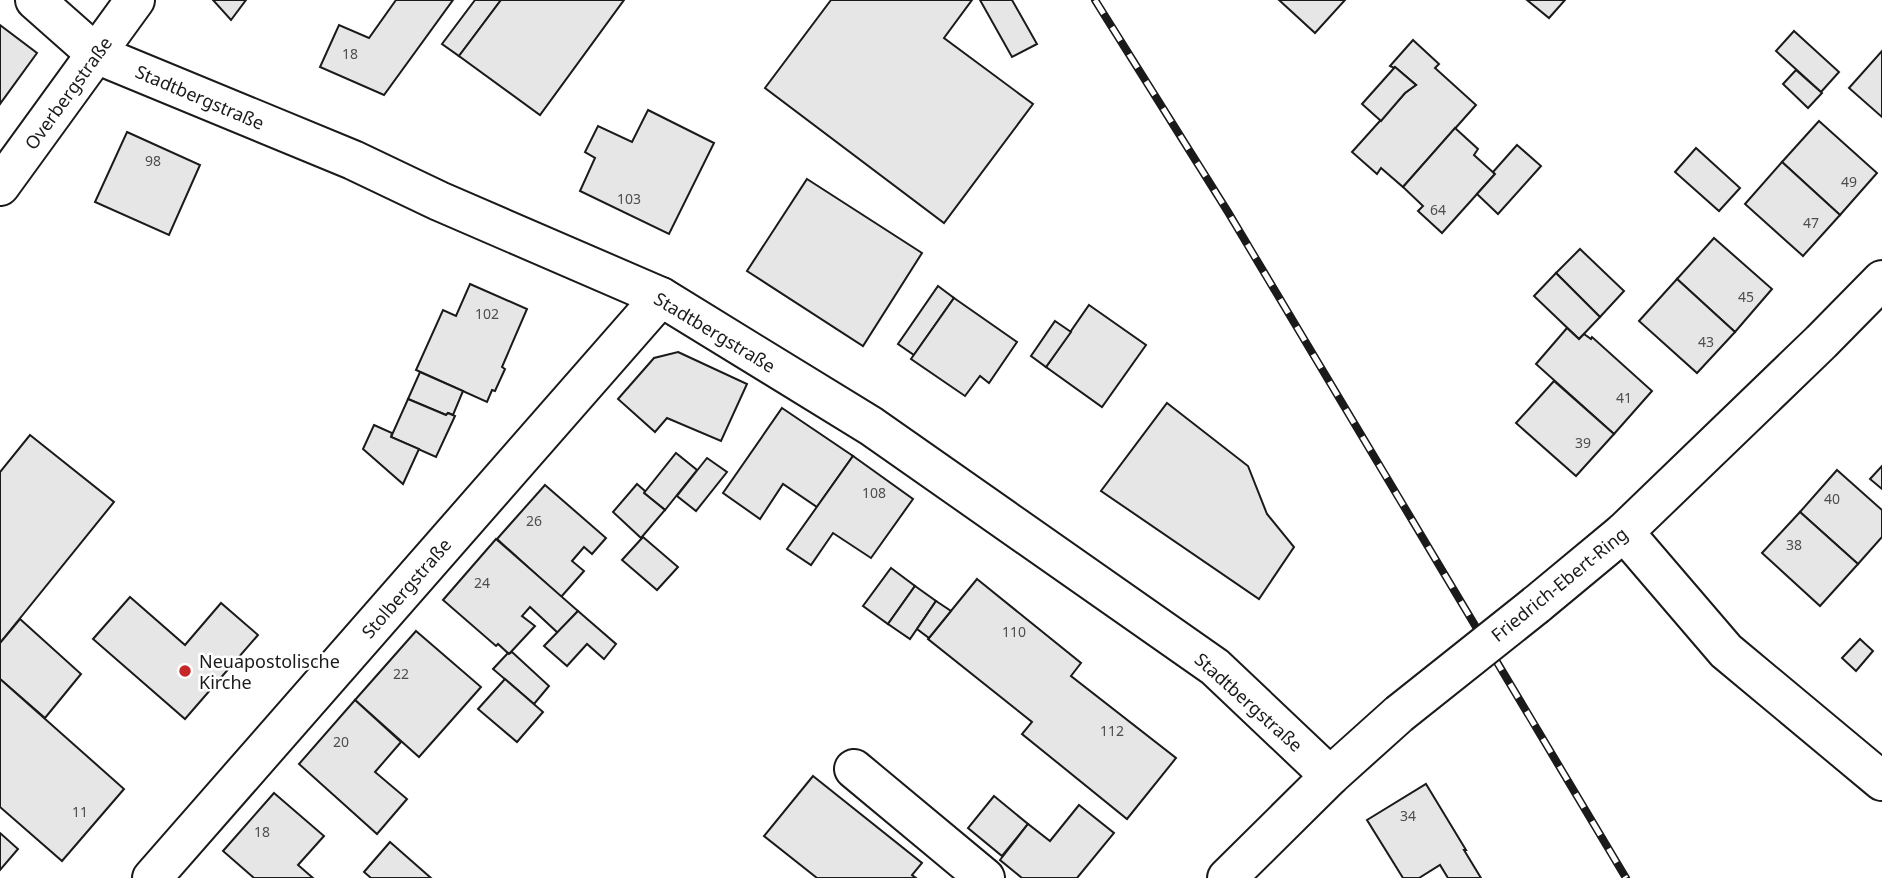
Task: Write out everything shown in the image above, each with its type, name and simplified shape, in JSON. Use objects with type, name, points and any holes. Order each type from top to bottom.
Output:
[{"type":"street","name":"Stadtbergstraße","points":[[35,0],[96,54],[353,160],[439,201],[661,297],[870,426],[1215,667],[1330,776]]},
{"type":"street","name":"Overbergstraße","points":[[0,186],[135,0]]},
{"type":"street","name":"Friedrich-Ebert-Ring","points":[[1227,878],[1330,776],[1399,714],[1624,532],[1882,280]]},
{"type":"street","name":"Stolbergstraße","points":[[152,878],[661,297]]},
{"type":"street","points":[[1624,532],[1726,651],[1882,781]]},
{"type":"street","points":[[854,769],[985,878]]},
{"type":"building","points":[[213,0],[246,0],[231,20]]},
{"type":"building","points":[[396,0],[453,0],[384,95],[320,67],[339,25],[369,38]]},
{"type":"building","points":[[475,0],[501,0],[459,56],[442,44]]},
{"type":"building","points":[[501,0],[624,0],[540,115],[459,56]]},
{"type":"building","points":[[831,0],[972,0],[944,38],[1033,104],[944,223],[765,88]]},
{"type":"building","points":[[980,0],[1012,0],[1037,44],[1012,57]]},
{"type":"building","points":[[1279,0],[1345,0],[1315,33]]},
{"type":"building","points":[[1527,0],[1565,0],[1549,18]]},
{"type":"building","points":[[0,25],[37,53],[0,104]]},
{"type":"building","points":[[1794,31],[1839,72],[1821,92],[1776,51]]},
{"type":"building","points":[[1413,40],[1439,64],[1435,68],[1476,105],[1403,187],[1381,168],[1377,174],[1352,152],[1405,93],[1416,85],[1395,67],[1390,66]]},
{"type":"building","points":[[1882,51],[1882,117],[1849,88]]},
{"type":"building","points":[[1395,67],[1416,85],[1405,93],[1381,121],[1362,104]]},
{"type":"building","points":[[1796,70],[1822,93],[1808,108],[1783,84]]},
{"type":"building","points":[[648,110],[714,143],[669,234],[580,191],[595,158],[585,152],[598,126],[632,142]]},
{"type":"building","points":[[1819,121],[1877,173],[1840,215],[1782,162]]},
{"type":"building","points":[[1455,128],[1478,149],[1474,155],[1495,174],[1442,233],[1418,211],[1423,206],[1403,187]]},
{"type":"building","points":[[127,132],[200,165],[169,235],[95,202]]},
{"type":"building","points":[[1517,145],[1541,166],[1498,214],[1477,194]]},
{"type":"building","points":[[1696,148],[1740,188],[1719,211],[1675,172]]},
{"type":"building","points":[[1782,162],[1840,215],[1803,256],[1745,204]]},
{"type":"building","points":[[807,179],[922,253],[863,346],[747,271]]},
{"type":"building","points":[[1714,238],[1772,289],[1735,332],[1677,279]]},
{"type":"building","points":[[1580,249],[1624,291],[1600,317],[1556,273]]},
{"type":"building","points":[[1556,273],[1600,317],[1579,339],[1534,296]]},
{"type":"building","points":[[1677,279],[1735,332],[1697,373],[1639,321]]},
{"type":"building","points":[[470,284],[527,309],[502,367],[505,369],[487,402],[416,370],[443,310],[456,316]]},
{"type":"building","points":[[938,286],[954,298],[914,355],[898,344]]},
{"type":"building","points":[[954,298],[1017,342],[989,383],[980,376],[965,396],[911,359]]},
{"type":"building","points":[[1089,305],[1146,345],[1102,407],[1046,367]]},
{"type":"building","points":[[1055,321],[1071,332],[1046,367],[1031,356]]},
{"type":"building","points":[[1567,328],[1579,339],[1584,334],[1591,339],[1592,337],[1652,391],[1614,434],[1536,364]]},
{"type":"building","points":[[678,352],[747,384],[721,441],[667,418],[655,432],[618,399],[654,358]]},
{"type":"building","points":[[420,372],[463,391],[453,415],[446,415],[408,399]]},
{"type":"building","points":[[1554,381],[1614,434],[1576,476],[1516,423]]},
{"type":"building","points":[[408,399],[446,415],[448,413],[455,416],[436,457],[391,437]]},
{"type":"building","points":[[1167,403],[1248,466],[1267,514],[1294,547],[1259,599],[1101,491]]},
{"type":"building","points":[[782,408],[853,456],[817,507],[783,484],[760,519],[723,493]]},
{"type":"building","points":[[374,425],[392,433],[391,437],[419,449],[403,484],[363,449]]},
{"type":"building","points":[[30,435],[114,502],[0,643],[0,472]]},
{"type":"building","points":[[676,453],[697,470],[665,510],[644,493]]},
{"type":"building","points":[[853,456],[913,499],[871,558],[833,533],[811,565],[787,549]]},
{"type":"building","points":[[707,458],[727,472],[696,511],[677,496]]},
{"type":"building","points":[[1882,466],[1882,489],[1870,479]]},
{"type":"building","points":[[1837,470],[1882,510],[1882,537],[1858,564],[1800,512]]},
{"type":"building","points":[[637,484],[665,510],[641,538],[613,512]]},
{"type":"building","points":[[545,485],[606,538],[592,554],[584,547],[572,561],[584,571],[561,597],[497,539]]},
{"type":"building","points":[[1800,512],[1858,564],[1820,606],[1762,553]]},
{"type":"building","points":[[643,537],[678,567],[657,590],[622,560]]},
{"type":"building","points":[[496,539],[578,611],[558,633],[530,607],[522,616],[535,626],[509,654],[443,600]]},
{"type":"building","points":[[891,568],[915,586],[888,624],[863,606]]},
{"type":"building","points":[[977,579],[1081,663],[1071,676],[1176,758],[1127,819],[1022,734],[1032,722],[928,639]]},
{"type":"building","points":[[915,586],[936,601],[910,639],[888,624]]},
{"type":"building","points":[[130,597],[185,645],[221,603],[258,635],[185,719],[93,639]]},
{"type":"building","points":[[936,601],[951,611],[929,638],[917,629]]},
{"type":"building","points":[[578,611],[616,644],[604,659],[587,644],[567,666],[544,646]]},
{"type":"building","points":[[20,619],[81,674],[45,718],[0,679],[0,643]]},
{"type":"building","points":[[416,631],[481,687],[419,757],[355,700]]},
{"type":"building","points":[[1860,639],[1873,651],[1856,671],[1842,658]]},
{"type":"building","points":[[512,652],[549,686],[534,704],[493,669]]},
{"type":"building","points":[[0,679],[124,789],[62,861],[0,807]]},
{"type":"building","points":[[505,679],[543,712],[517,742],[478,709]]},
{"type":"building","points":[[355,700],[401,742],[375,772],[407,799],[377,834],[299,764]]},
{"type":"building","points":[[813,776],[922,863],[912,875],[916,878],[817,878],[764,836]]},
{"type":"building","points":[[1426,784],[1481,878],[1448,878],[1440,865],[1419,878],[1403,878],[1367,820]]},
{"type":"building","points":[[274,793],[324,836],[298,865],[313,878],[254,878],[223,851]]},
{"type":"building","points":[[994,796],[1028,824],[1002,856],[968,828]]},
{"type":"building","points":[[1079,805],[1114,833],[1077,878],[1022,878],[1000,860],[1028,824],[1050,841]]},
{"type":"building","points":[[0,833],[18,849],[0,870]]},
{"type":"building","points":[[390,842],[431,878],[371,878],[364,872]]},
{"type":"railway","points":[[1095,0],[1228,212],[1626,878]]},
{"type":"place","name":"Neuapostolische Kirche","points":[[185,671]]}]
